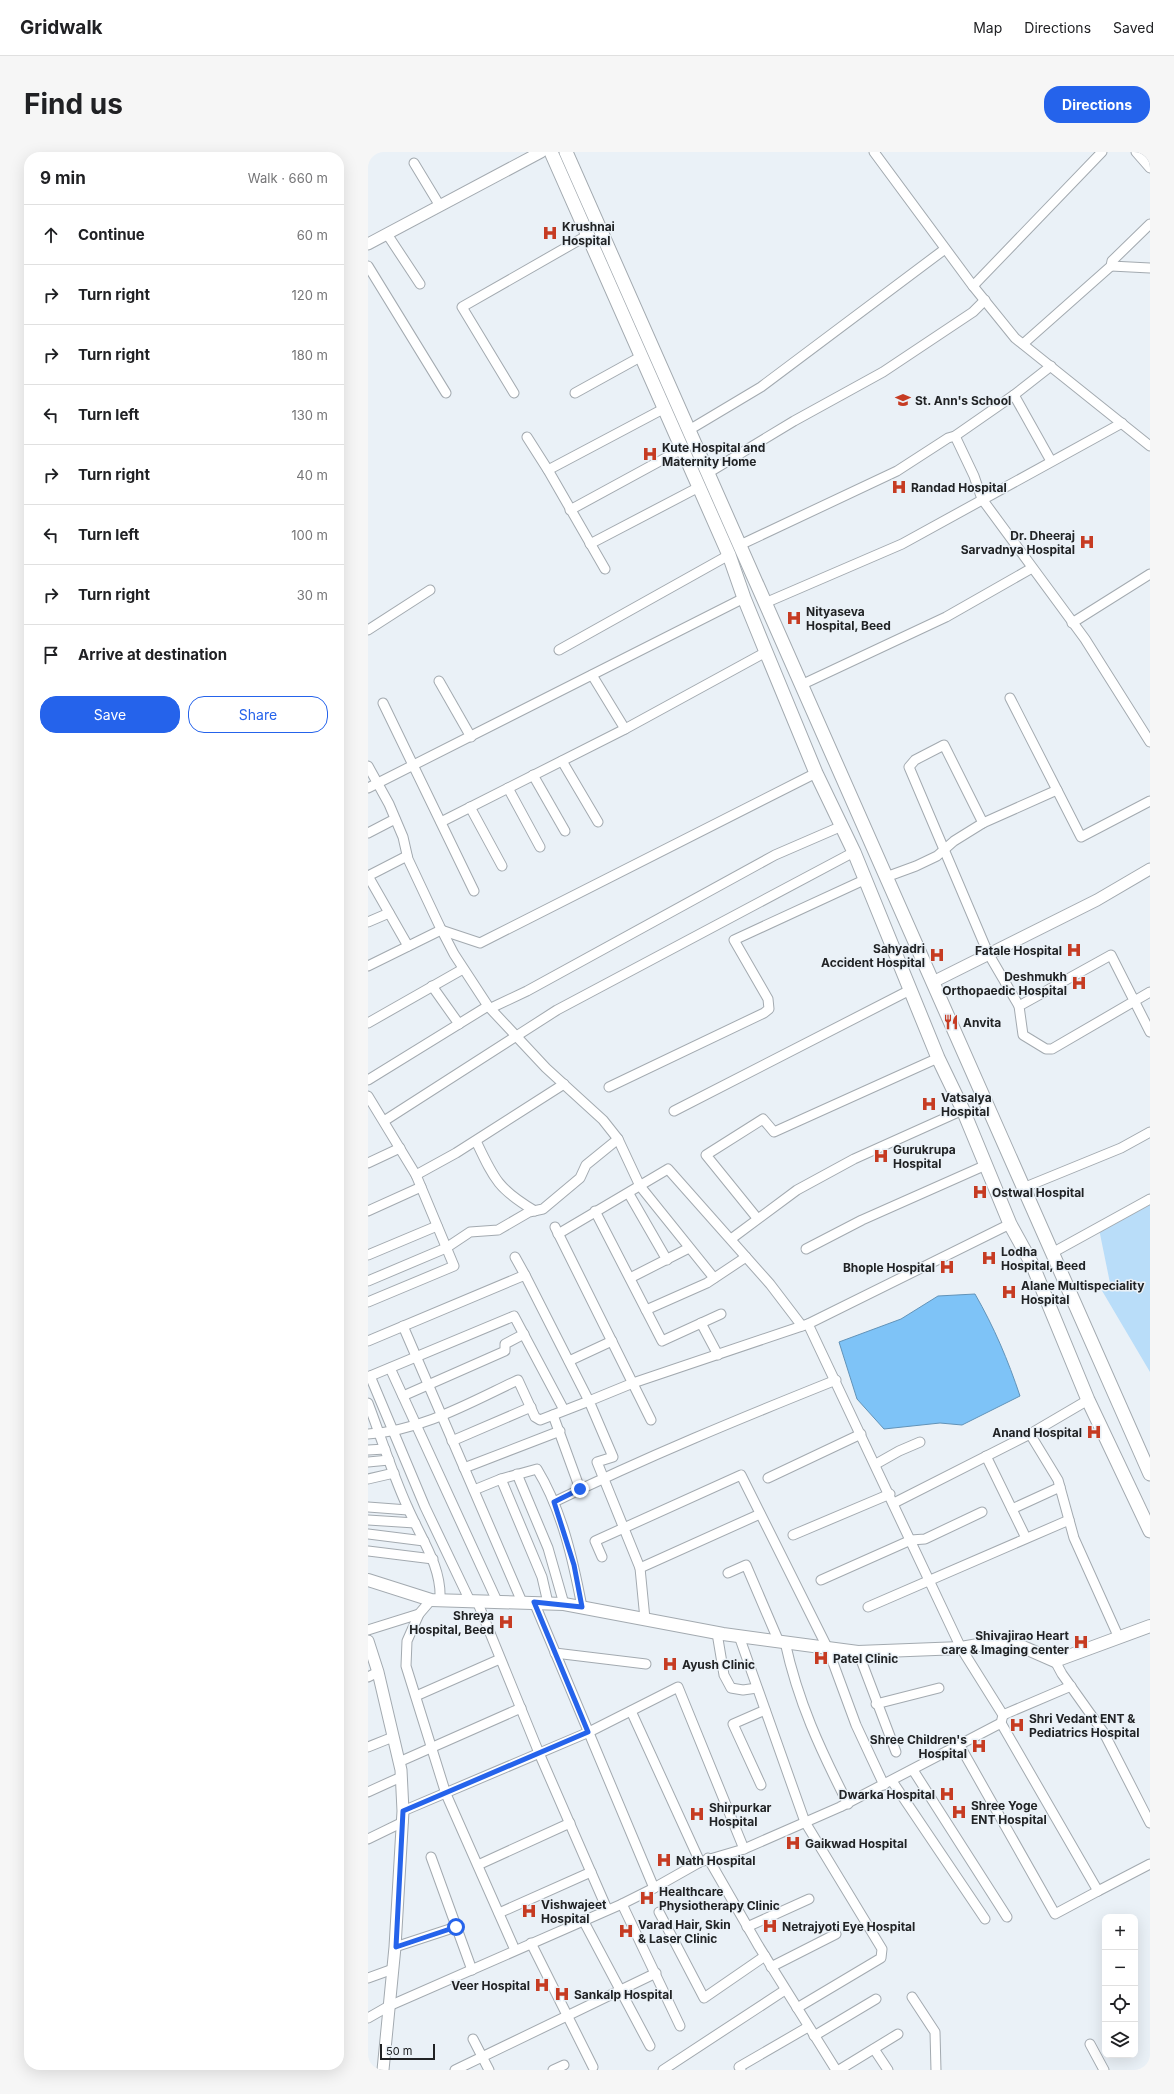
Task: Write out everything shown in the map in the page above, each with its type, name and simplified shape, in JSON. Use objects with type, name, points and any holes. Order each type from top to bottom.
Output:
[{"type":"main road","points":[[551,152],[700,487],[729,555],[744,598],[816,773],[854,852],[864,880],[938,1058],[963,1110],[1010,1224],[1032,1264],[1088,1400],[1150,1531]]},
{"type":"main road","points":[[566,152],[1150,1474]]},
{"type":"main road","points":[[368,1580],[436,1600],[564,1604],[717,1633],[858,1652],[961,1648],[1007,1640],[1056,1662],[1150,1626]]},
{"type":"street","points":[[368,244],[541,152]]},
{"type":"street","points":[[874,152],[973,286],[1015,338],[1150,446]]},
{"type":"street","points":[[973,286],[1102,152]]},
{"type":"street","points":[[1136,152],[1150,168]]},
{"type":"street","points":[[414,163],[440,206]]},
{"type":"street","points":[[1023,344],[1111,266],[1112,262],[1150,224]]},
{"type":"street","points":[[387,234],[420,284]]},
{"type":"street","points":[[514,393],[462,307],[588,235]]},
{"type":"street","points":[[689,430],[761,387],[945,249]]},
{"type":"street","points":[[368,266],[446,393]]},
{"type":"street","points":[[1111,266],[1150,268]]},
{"type":"street","points":[[708,473],[794,421],[883,372],[973,312],[984,300]]},
{"type":"street","points":[[575,393],[642,356]]},
{"type":"street","points":[[740,545],[897,471],[948,438],[955,436],[1014,395],[1051,366]]},
{"type":"street","points":[[1014,395],[1051,461]]},
{"type":"street","points":[[548,470],[665,408]]},
{"type":"street","points":[[765,603],[902,544],[1122,423]]},
{"type":"street","points":[[955,436],[974,476],[982,499],[1072,623],[1150,741]]},
{"type":"street","points":[[526,437],[548,470],[605,569]]},
{"type":"street","points":[[570,510],[682,448]]},
{"type":"street","points":[[590,544],[700,487]]},
{"type":"street","points":[[559,650],[729,555]]},
{"type":"street","points":[[801,685],[946,617],[1032,568]]},
{"type":"street","points":[[1072,623],[1150,574]]},
{"type":"street","points":[[368,630],[430,590]]},
{"type":"street","points":[[368,788],[744,598]]},
{"type":"street","points":[[441,822],[625,729],[766,652]]},
{"type":"street","points":[[592,675],[625,729]]},
{"type":"street","points":[[439,681],[471,737]]},
{"type":"street","points":[[1010,698],[1081,837],[1150,801]]},
{"type":"street","points":[[384,703],[474,891]]},
{"type":"street","points":[[983,823],[944,745],[915,760],[909,767],[988,954],[1019,1006],[1023,1035],[1046,1049],[1052,1049],[1150,992]]},
{"type":"street","points":[[562,761],[598,822]]},
{"type":"street","points":[[368,766],[395,819],[403,837],[407,856],[441,930],[463,968],[490,1007],[516,1036],[546,1068],[603,1120],[618,1139],[640,1186],[714,1278]]},
{"type":"street","points":[[368,966],[441,930],[480,943],[816,773]]},
{"type":"street","points":[[533,775],[565,831]]},
{"type":"street","points":[[508,788],[540,847]]},
{"type":"street","points":[[886,877],[916,866],[937,856],[954,841],[983,823],[1057,790]]},
{"type":"street","points":[[470,807],[502,866]]},
{"type":"street","points":[[368,833],[395,819]]},
{"type":"street","points":[[368,1080],[459,1024],[490,1007],[528,991],[775,855],[842,826]]},
{"type":"street","points":[[384,1121],[516,1036],[599,986],[854,852]]},
{"type":"street","points":[[407,856],[368,876],[408,946]]},
{"type":"street","points":[[933,982],[1097,900],[1150,869]]},
{"type":"street","points":[[609,1087],[764,1014],[769,1009],[768,999],[734,940],[864,880]]},
{"type":"street","points":[[368,922],[389,913]]},
{"type":"street","points":[[1019,1006],[1111,955],[1150,1032]]},
{"type":"street","points":[[368,1023],[463,968]]},
{"type":"street","points":[[432,986],[459,1024]]},
{"type":"street","points":[[674,1111],[910,990]]},
{"type":"street","points":[[757,1218],[706,1155],[763,1120],[774,1132],[938,1058]]},
{"type":"street","points":[[416,1174],[476,1141],[564,1084]]},
{"type":"street","points":[[368,1096],[416,1174],[454,1266],[368,1302]]},
{"type":"street","points":[[731,1239],[757,1218],[797,1190],[854,1159],[963,1110]]},
{"type":"street","points":[[1023,1188],[1121,1148],[1150,1132]]},
{"type":"street","points":[[368,1281],[446,1248],[470,1232],[498,1230],[535,1211],[543,1209],[580,1178],[586,1165],[618,1139]]},
{"type":"street","points":[[476,1141],[497,1182],[515,1199],[535,1211]]},
{"type":"street","points":[[368,1163],[400,1148]]},
{"type":"street","points":[[806,1249],[862,1220],[986,1165]]},
{"type":"street","points":[[651,1420],[556,1231],[628,1194],[668,1169],[805,1325],[836,1380],[961,1648],[1098,1891]]},
{"type":"street","points":[[368,1211],[421,1187]]},
{"type":"street","points":[[628,1194],[667,1260]]},
{"type":"street","points":[[1052,1253],[1150,1199]]},
{"type":"street","points":[[595,1211],[662,1341],[721,1314]]},
{"type":"street","points":[[368,1434],[392,1431],[441,1416],[518,1380],[535,1417],[540,1420],[633,1383],[805,1325],[1010,1224]]},
{"type":"street","points":[[368,1255],[437,1226]]},
{"type":"street","points":[[630,1278],[689,1248]]},
{"type":"street","points":[[515,1257],[588,1401],[613,1457],[597,1462],[625,1527],[640,1568],[645,1619]]},
{"type":"street","points":[[646,1310],[714,1278],[746,1257]]},
{"type":"street","points":[[368,1340],[525,1275]]},
{"type":"street","points":[[564,1410],[514,1316],[369,1377],[425,1508],[473,1601],[500,1659],[607,1909]]},
{"type":"street","points":[[701,1323],[718,1355]]},
{"type":"street","points":[[403,1326],[427,1385],[474,1490],[528,1602],[555,1653],[654,1888]]},
{"type":"street","points":[[403,1396],[505,1351],[505,1344],[524,1334]]},
{"type":"street","points":[[568,1361],[612,1341]]},
{"type":"street","points":[[390,1368],[497,1602]]},
{"type":"street","points":[[554,1502],[604,1478],[740,1418],[836,1380]]},
{"type":"street","points":[[894,1503],[1030,1434],[1088,1400]]},
{"type":"street","points":[[368,1403],[408,1510],[432,1559],[441,1586],[436,1600],[419,1614],[368,1630]]},
{"type":"street","points":[[452,1441],[531,1407]]},
{"type":"street","points":[[553,1415],[580,1489]]},
{"type":"street","points":[[464,1468],[560,1431]]},
{"type":"street","points":[[768,1478],[861,1434]]},
{"type":"street","points":[[1030,1434],[1047,1460],[1060,1487],[1074,1538],[1119,1638]]},
{"type":"street","points":[[876,1464],[899,1451],[920,1442]]},
{"type":"street","points":[[368,1450],[385,1449]]},
{"type":"street","points":[[986,1456],[1026,1538]]},
{"type":"street","points":[[368,1462],[389,1460]]},
{"type":"street","points":[[474,1490],[501,1479],[537,1468],[554,1502],[574,1565],[582,1607]]},
{"type":"street","points":[[368,1479],[394,1473]]},
{"type":"street","points":[[517,1474],[548,1548],[564,1604]]},
{"type":"street","points":[[602,1557],[595,1541],[741,1475],[828,1649],[856,1725],[888,1783],[985,1919]]},
{"type":"street","points":[[501,1479],[542,1577],[548,1603]]},
{"type":"street","points":[[1012,1509],[1060,1487]]},
{"type":"street","points":[[793,1535],[890,1494]]},
{"type":"street","points":[[368,1507],[408,1510]]},
{"type":"street","points":[[820,1580],[911,1540],[924,1539],[982,1512]]},
{"type":"street","points":[[640,1568],[760,1514]]},
{"type":"street","points":[[368,1520],[415,1523]]},
{"type":"street","points":[[868,1607],[1069,1520]]},
{"type":"street","points":[[368,1534],[424,1541]]},
{"type":"street","points":[[368,1551],[432,1559]]},
{"type":"street","points":[[728,1573],[746,1565],[782,1642],[810,1725],[848,1804]]},
{"type":"street","points":[[419,1614],[407,1641],[406,1666],[446,1794],[515,1950]]},
{"type":"street","points":[[717,1633],[724,1675],[731,1688],[743,1690],[757,1688]]},
{"type":"street","points":[[740,1636],[805,1822],[882,1949],[881,1958],[797,2008]]},
{"type":"street","points":[[368,1641],[373,1675],[393,1737],[399,1762],[403,1817],[396,1947],[383,2069]]},
{"type":"street","points":[[858,1652],[876,1704],[896,1752]]},
{"type":"street","points":[[555,1653],[646,1664]]},
{"type":"street","points":[[416,1696],[500,1659]]},
{"type":"street","points":[[1056,1662],[1062,1674],[1104,1733],[1150,1823]]},
{"type":"street","points":[[368,2018],[389,2006],[607,1909],[622,1904],[704,1860],[744,1849],[848,1804],[960,1746],[1002,1719],[1071,1686]]},
{"type":"street","points":[[368,1839],[403,1817],[446,1794],[588,1732],[678,1688],[744,1849]]},
{"type":"street","points":[[876,1704],[939,1688]]},
{"type":"street","points":[[399,1762],[521,1708]]},
{"type":"street","points":[[761,1785],[732,1724],[765,1710]]},
{"type":"street","points":[[631,1711],[704,1860],[836,2070]]},
{"type":"street","points":[[368,1747],[393,1737]]},
{"type":"street","points":[[960,1746],[1055,1914],[1150,1864]]},
{"type":"street","points":[[913,1770],[1007,1917]]},
{"type":"street","points":[[368,1792],[401,1777]]},
{"type":"street","points":[[478,1865],[570,1824]]},
{"type":"street","points":[[431,1857],[472,1970]]},
{"type":"street","points":[[499,1913],[591,1872]]},
{"type":"street","points":[[747,1927],[809,1899]]},
{"type":"street","points":[[622,1904],[680,2026]]},
{"type":"street","points":[[659,1912],[704,1998],[765,1956]]},
{"type":"street","points":[[583,1920],[650,2046]]},
{"type":"street","points":[[396,1947],[456,1927]]},
{"type":"street","points":[[772,1968],[836,1934]]},
{"type":"street","points":[[532,1943],[593,2068]]},
{"type":"street","points":[[368,1978],[393,1969]]},
{"type":"street","points":[[455,2070],[656,1973]]},
{"type":"street","points":[[663,2070],[785,1990]]},
{"type":"street","points":[[912,1997],[935,2032],[936,2070]]},
{"type":"street","points":[[814,2036],[876,1999]]},
{"type":"street","points":[[741,2070],[739,2067],[808,2027]]},
{"type":"street","points":[[839,2070],[898,2034]]},
{"type":"street","points":[[473,2039],[489,2070]]},
{"type":"street","points":[[1090,2044],[1104,2070]]},
{"type":"street","points":[[874,2049],[888,2070]]},
{"type":"street","points":[[553,2070],[564,2064]]},
{"type":"shaded area","points":[[1150,1203],[1150,1372],[1101,1289],[1110,1283],[1099,1229]]},
{"type":"water","points":[[975,1294],[1000,1344],[1020,1396],[962,1425],[940,1423],[884,1429],[857,1399],[839,1342],[901,1319],[938,1296]]},
{"type":"place","name":"Krushnai Hospital","points":[[550,233]]},
{"type":"place","name":"St. Ann's School","points":[[903,400]]},
{"type":"place","name":"Kute Hospital and Maternity Home","points":[[650,454]]},
{"type":"place","name":"Randad Hospital","points":[[899,487]]},
{"type":"place","name":"Dr. Dheeraj Sarvadnya Hospital","points":[[1087,542]]},
{"type":"place","name":"Nityaseva Hospital, Beed","points":[[794,618]]},
{"type":"place","name":"Fatale Hospital","points":[[1074,950]]},
{"type":"place","name":"Sahyadri Accident Hospital","points":[[937,955]]},
{"type":"place","name":"Deshmukh Orthopaedic Hospital","points":[[1079,983]]},
{"type":"place","name":"Anvita","points":[[951,1022]]},
{"type":"place","name":"Vatsalya Hospital","points":[[929,1104]]},
{"type":"place","name":"Gurukrupa Hospital","points":[[881,1156]]},
{"type":"place","name":"Ostwal Hospital","points":[[980,1192]]},
{"type":"place","name":"Lodha Hospital, Beed","points":[[989,1258]]},
{"type":"place","name":"Bhople Hospital","points":[[947,1267]]},
{"type":"place","name":"Alane Multispeciality Hospital","points":[[1009,1292]]},
{"type":"place","name":"Anand Hospital","points":[[1094,1432]]},
{"type":"place","name":"Shreya Hospital, Beed","points":[[506,1622]]},
{"type":"place","name":"Shivajirao Heart care & Imaging center","points":[[1081,1642]]},
{"type":"place","name":"Patel Clinic","points":[[821,1658]]},
{"type":"place","name":"Ayush Clinic","points":[[670,1664]]},
{"type":"place","name":"Shri Vedant ENT & Pediatrics Hospital","points":[[1017,1725]]},
{"type":"place","name":"Shree Children's Hospital","points":[[979,1746]]},
{"type":"place","name":"Dwarka Hospital","points":[[947,1794]]},
{"type":"place","name":"Shree Yoge ENT Hospital","points":[[959,1812]]},
{"type":"place","name":"Shirpurkar Hospital","points":[[697,1814]]},
{"type":"place","name":"Gaikwad Hospital","points":[[793,1843]]},
{"type":"place","name":"Nath Hospital","points":[[664,1860]]},
{"type":"place","name":"Healthcare Physiotherapy Clinic","points":[[647,1898]]},
{"type":"place","name":"Vishwajeet Hospital","points":[[529,1911]]},
{"type":"place","name":"Netrajyoti Eye Hospital","points":[[770,1926]]},
{"type":"place","name":"Varad Hair, Skin & Laser Clinic","points":[[626,1931]]},
{"type":"place","name":"Veer Hospital","points":[[542,1985]]},
{"type":"place","name":"Sankalp Hospital","points":[[562,1994]]},
{"type":"route","points":[[456,1927],[396,1947],[403,1811],[446,1794],[588,1732],[534,1602],[582,1607],[574,1565],[554,1502],[580,1489]]}]
